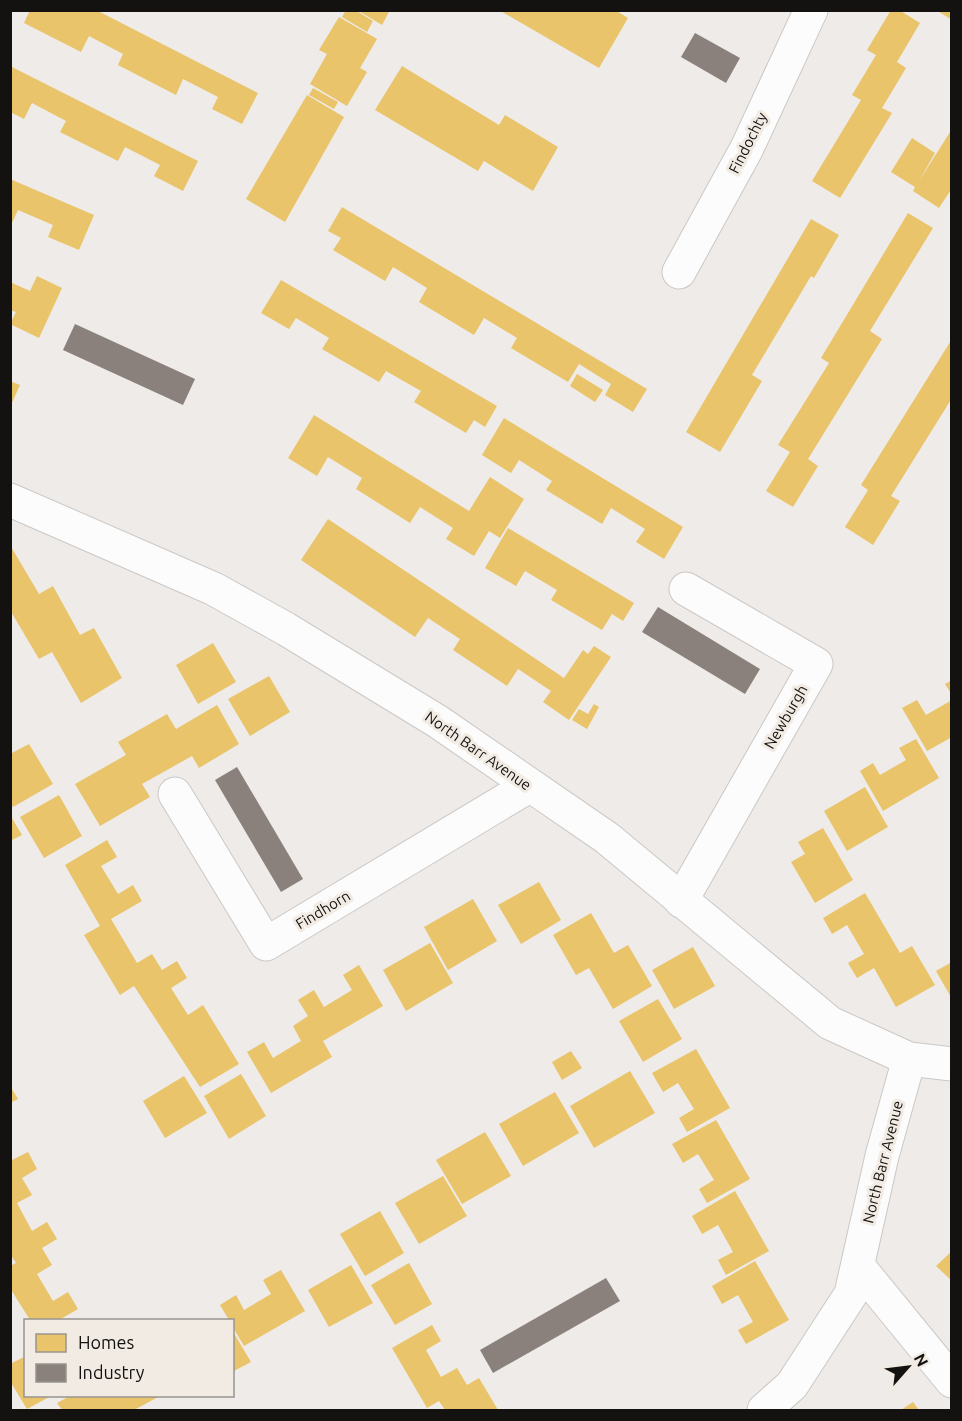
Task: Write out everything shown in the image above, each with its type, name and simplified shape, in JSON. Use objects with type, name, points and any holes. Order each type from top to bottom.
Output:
[{"type":"street","name":"Findochty","points":[[679,272],[747,148],[811,10]]},
{"type":"street","name":"North Barr Avenue","points":[[10,500],[214,589],[286,628],[437,721],[607,838],[830,1023],[909,1059],[951,1065]]},
{"type":"street","name":"Newburgh","points":[[681,901],[816,664],[686,589]]},
{"type":"street","name":"Findhorn","points":[[175,794],[266,944],[529,786]]},
{"type":"street","name":"North Barr Avenue","points":[[764,1410],[792,1384],[851,1294],[882,1156],[909,1059]]},
{"type":"street","points":[[858,1266],[951,1381]]},
{"type":"building: Homes","points":[[30,10],[96,10],[258,93],[242,124],[212,109],[218,97],[183,79],[176,95],[118,65],[123,54],[89,36],[81,52],[24,23]]},
{"type":"building: Homes","points":[[346,10],[355,10],[373,21],[367,32],[342,17]]},
{"type":"building: Homes","points":[[357,10],[390,10],[382,25]]},
{"type":"building: Homes","points":[[499,10],[615,10],[628,18],[599,68]]},
{"type":"building: Homes","points":[[891,10],[899,10],[920,23],[897,62],[906,68],[882,108],[892,113],[840,198],[812,181],[861,100],[852,95],[876,55],[867,50]]},
{"type":"building: Homes","points":[[936,10],[952,10],[952,20]]},
{"type":"building: Homes","points":[[339,17],[377,39],[360,68],[367,72],[347,106],[310,84],[327,54],[319,50]]},
{"type":"building: Homes","points":[[10,66],[198,161],[183,191],[154,176],[160,165],[125,147],[118,161],[60,132],[66,121],[32,103],[24,119],[10,112]]},
{"type":"building: Homes","points":[[402,66],[499,125],[505,115],[558,147],[533,191],[484,161],[478,171],[375,110]]},
{"type":"building: Homes","points":[[313,88],[338,102],[334,109],[309,95]]},
{"type":"building: Homes","points":[[307,95],[344,117],[285,222],[246,199]]},
{"type":"building: Homes","points":[[952,129],[952,188],[939,208],[913,191],[915,187],[891,172],[912,138],[935,153],[919,181]]},
{"type":"building: Homes","points":[[10,179],[94,215],[79,250],[48,237],[53,225],[18,210],[10,227]]},
{"type":"building: Homes","points":[[342,207],[647,389],[633,412],[605,395],[611,384],[579,364],[568,382],[511,348],[517,338],[484,318],[474,335],[419,302],[427,288],[393,267],[385,281],[333,250],[341,238],[328,231]]},
{"type":"building: Homes","points":[[908,213],[933,228],[870,331],[882,339],[808,459],[818,466],[793,507],[766,491],[790,452],[778,445],[829,363],[821,358]]},
{"type":"building: Homes","points":[[811,219],[839,235],[814,278],[811,276],[752,375],[762,381],[720,452],[686,432]]},
{"type":"building: Homes","points":[[37,276],[62,288],[39,338],[10,324],[16,312],[10,310],[10,282],[30,291]]},
{"type":"building: Homes","points":[[281,280],[497,406],[485,427],[474,420],[466,433],[414,402],[421,391],[386,371],[379,382],[322,349],[329,338],[296,318],[289,329],[261,313]]},
{"type":"building: Homes","points":[[952,339],[952,398],[891,496],[900,501],[873,545],[845,527],[868,490],[861,485]]},
{"type":"building: Homes","points":[[577,374],[603,390],[595,402],[570,386]]},
{"type":"building: Homes","points":[[10,381],[20,385],[10,407]]},
{"type":"building: Homes","points":[[314,415],[469,511],[490,477],[524,499],[500,538],[489,531],[474,556],[446,539],[453,528],[420,507],[410,523],[356,489],[362,478],[328,457],[317,476],[288,458]]},
{"type":"building: Homes","points":[[504,418],[683,527],[664,559],[636,542],[645,529],[611,508],[602,524],[546,490],[552,481],[519,460],[511,473],[482,455]]},
{"type":"building: Homes","points":[[328,519],[564,678],[583,650],[588,654],[594,646],[611,657],[569,720],[543,702],[551,691],[518,669],[507,686],[453,650],[460,639],[428,618],[415,637],[301,560]]},
{"type":"building: Homes","points":[[508,528],[634,603],[623,621],[612,614],[602,630],[551,600],[557,590],[525,571],[516,586],[485,568]]},
{"type":"building: Homes","points":[[10,545],[39,594],[53,586],[80,635],[94,628],[122,678],[81,703],[52,652],[39,659],[10,610]]},
{"type":"building: Homes","points":[[213,643],[236,682],[198,704],[176,665]]},
{"type":"building: Homes","points":[[269,676],[290,712],[250,736],[228,699]]},
{"type":"building: Homes","points":[[952,680],[952,695],[945,684]]},
{"type":"building: Homes","points":[[917,700],[926,715],[952,700],[952,737],[927,751],[902,708]]},
{"type":"building: Homes","points":[[594,704],[599,707],[587,729],[572,720],[579,709],[588,714]]},
{"type":"building: Homes","points":[[217,705],[239,744],[199,768],[192,756],[142,784],[150,797],[100,826],[75,784],[126,755],[118,742],[167,714],[176,729]]},
{"type":"building: Homes","points":[[916,739],[939,778],[883,811],[860,771],[873,763],[880,775],[906,760],[899,748]]},
{"type":"building: Homes","points":[[29,744],[53,784],[13,807],[10,802],[10,754]]},
{"type":"building: Homes","points":[[865,787],[888,827],[847,851],[824,811]]},
{"type":"building: Homes","points":[[59,795],[82,836],[44,858],[20,817]]},
{"type":"building: Homes","points":[[10,815],[22,835],[10,841]]},
{"type":"building: Homes","points":[[823,828],[853,880],[815,903],[791,862],[805,854],[798,842]]},
{"type":"building: Homes","points":[[107,840],[117,857],[101,866],[118,894],[133,885],[142,901],[111,919],[137,963],[152,954],[162,970],[177,961],[187,978],[171,988],[188,1015],[203,1005],[239,1064],[200,1087],[134,986],[120,995],[84,935],[100,926],[65,865]]},
{"type":"building: Homes","points":[[539,882],[561,920],[521,944],[498,905]]},
{"type":"building: Homes","points":[[865,893],[900,953],[912,946],[935,985],[896,1007],[874,968],[857,978],[848,963],[864,954],[847,925],[832,934],[823,918]]},
{"type":"building: Homes","points":[[473,899],[497,941],[448,970],[424,927]]},
{"type":"building: Homes","points":[[591,913],[614,953],[628,945],[652,986],[613,1009],[589,968],[576,975],[553,935]]},
{"type":"building: Homes","points":[[430,943],[453,983],[406,1011],[383,970]]},
{"type":"building: Homes","points":[[693,947],[715,986],[674,1009],[652,970]]},
{"type":"building: Homes","points":[[952,962],[952,999],[936,971]]},
{"type":"building: Homes","points":[[359,965],[383,1006],[323,1041],[332,1057],[271,1093],[247,1052],[264,1042],[273,1058],[301,1041],[293,1026],[308,1016],[298,1000],[314,990],[324,1007],[352,990],[343,975]]},
{"type":"building: Homes","points":[[658,999],[682,1039],[643,1062],[619,1021]]},
{"type":"building: Homes","points":[[696,1049],[730,1108],[687,1132],[679,1118],[694,1109],[678,1083],[663,1092],[652,1073]]},
{"type":"building: Homes","points":[[571,1051],[582,1068],[562,1080],[552,1062]]},
{"type":"building: Homes","points":[[630,1071],[655,1113],[594,1148],[570,1106]]},
{"type":"building: Homes","points":[[241,1074],[266,1116],[229,1139],[204,1096]]},
{"type":"building: Homes","points":[[184,1076],[207,1113],[165,1138],[143,1101]]},
{"type":"building: Homes","points":[[10,1086],[18,1099],[10,1103]]},
{"type":"building: Homes","points":[[555,1092],[579,1133],[523,1166],[499,1124]]},
{"type":"building: Homes","points":[[716,1120],[750,1179],[707,1203],[699,1189],[714,1180],[698,1154],[683,1163],[672,1144]]},
{"type":"building: Homes","points":[[485,1132],[511,1176],[462,1204],[436,1160]]},
{"type":"building: Homes","points":[[28,1152],[37,1169],[22,1178],[32,1195],[17,1203],[32,1231],[47,1222],[57,1239],[42,1248],[52,1265],[37,1274],[53,1301],[68,1292],[78,1309],[61,1319],[29,1319],[10,1288],[10,1266],[16,1263],[10,1254],[10,1157],[12,1160]]},
{"type":"building: Homes","points":[[443,1176],[467,1216],[419,1244],[395,1203]]},
{"type":"building: Homes","points":[[735,1191],[769,1251],[726,1275],[718,1260],[733,1252],[718,1225],[702,1234],[692,1216]]},
{"type":"building: Homes","points":[[380,1211],[404,1253],[365,1276],[340,1234]]},
{"type":"building: Homes","points":[[952,1251],[952,1281],[936,1266]]},
{"type":"building: Homes","points":[[755,1261],[789,1320],[746,1344],[738,1330],[753,1322],[738,1295],[722,1304],[712,1286]]},
{"type":"building: Homes","points":[[409,1263],[432,1304],[395,1325],[371,1285]]},
{"type":"building: Homes","points":[[351,1265],[373,1303],[329,1327],[308,1290]]},
{"type":"building: Homes","points":[[281,1270],[305,1311],[244,1346],[234,1329],[234,1319],[228,1319],[220,1305],[236,1295],[244,1310],[271,1294],[263,1280]]},
{"type":"building: Homes","points":[[432,1325],[441,1341],[426,1350],[441,1377],[457,1368],[467,1385],[479,1378],[498,1410],[445,1410],[439,1401],[427,1408],[392,1348]]},
{"type":"building: Homes","points":[[234,1333],[251,1362],[234,1371]]},
{"type":"building: Homes","points":[[24,1357],[24,1397],[49,1397],[27,1409],[10,1381],[10,1364]]},
{"type":"building: Homes","points":[[68,1397],[158,1397],[134,1410],[62,1410],[57,1403]]},
{"type":"building: Homes","points":[[913,1402],[919,1410],[901,1410]]},
{"type":"building: Industry","points":[[695,33],[740,58],[726,83],[681,57]]},
{"type":"building: Industry","points":[[75,324],[195,379],[183,405],[63,350]]},
{"type":"building: Industry","points":[[658,607],[760,669],[745,694],[642,632]]},
{"type":"building: Industry","points":[[237,767],[303,879],[281,892],[215,780]]},
{"type":"building: Industry","points":[[606,1278],[620,1301],[493,1373],[480,1350]]}]
